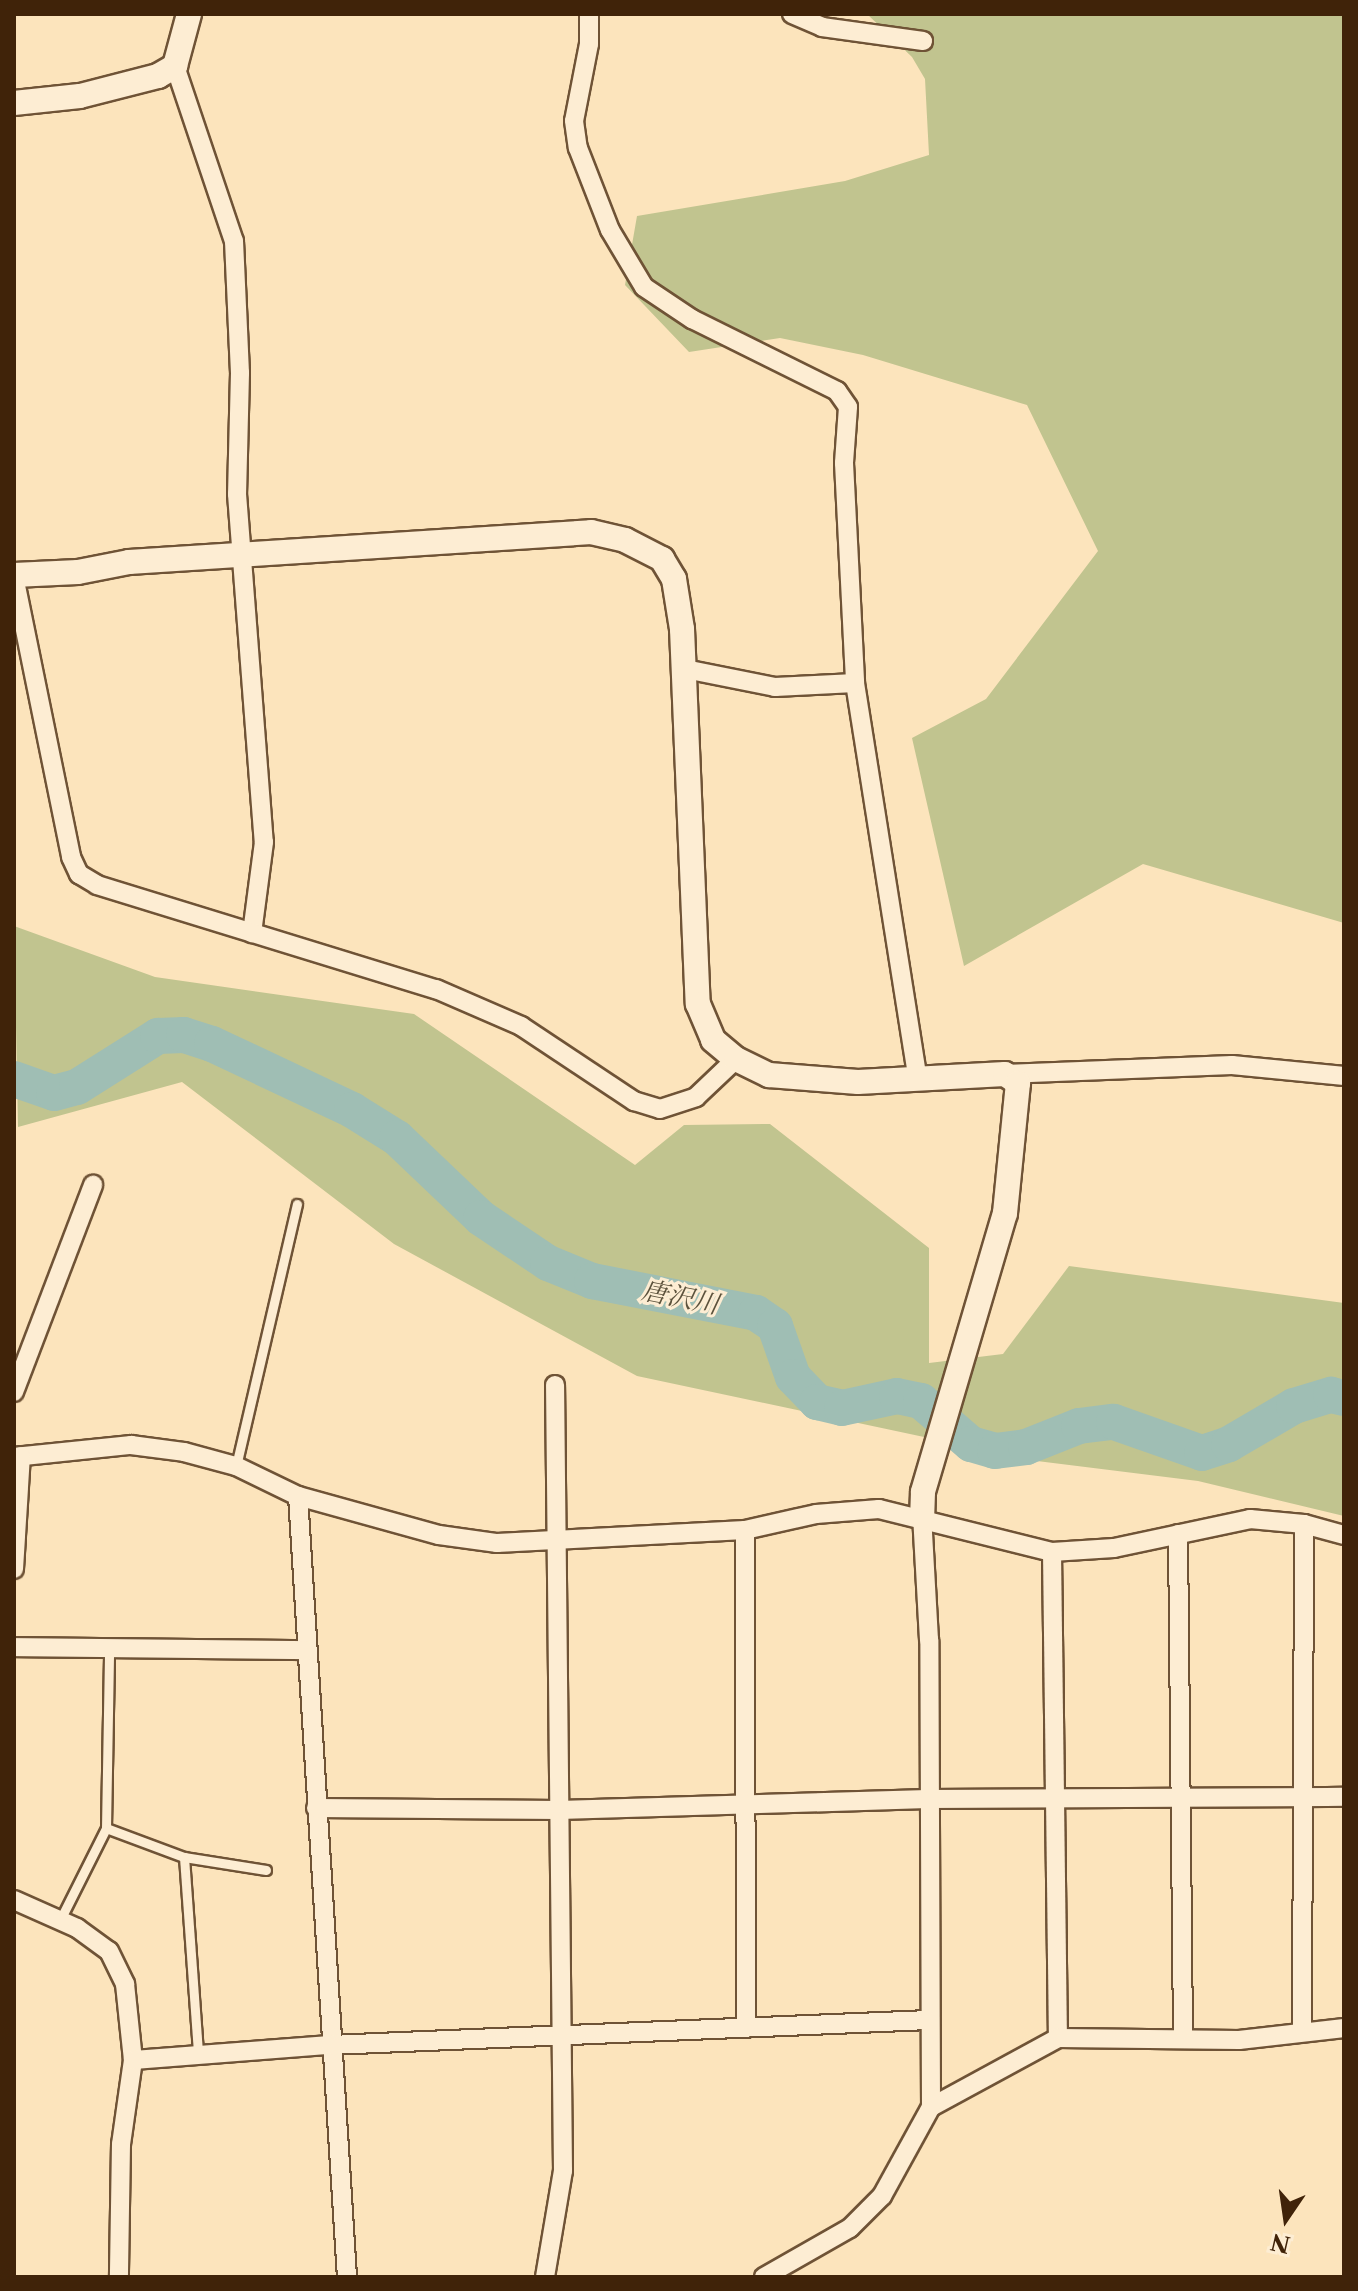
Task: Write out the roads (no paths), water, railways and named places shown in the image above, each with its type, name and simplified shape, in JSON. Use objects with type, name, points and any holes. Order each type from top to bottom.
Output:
[{"type":"street","points":[[189,14],[175,66],[234,241],[242,555],[264,842],[252,933]]},
{"type":"street","points":[[589,14],[589,44],[574,121],[578,148],[610,230],[644,287],[692,319],[837,391],[848,407],[844,463],[855,683],[917,1076]]},
{"type":"street","points":[[792,14],[822,27],[923,41]]},
{"type":"street","points":[[14,103],[137,83],[175,66]]},
{"type":"street","points":[[736,1059],[696,1097],[660,1109],[634,1101],[521,1026],[436,989],[97,885],[79,874],[71,857],[14,576],[242,555],[591,532],[625,540],[662,559],[674,579],[685,669],[698,1004],[713,1040],[736,1059],[769,1075],[858,1082],[917,1076],[1232,1065],[1344,1076]]},
{"type":"street","points":[[685,669],[775,687],[855,683]]},
{"type":"street","points":[[764,2277],[850,2228],[882,2196],[931,2107],[923,1492],[1005,1213],[1020,1093],[1018,1083],[1005,1074]]},
{"type":"street","points":[[15,1384],[93,1185]]},
{"type":"street","points":[[545,2277],[563,2171],[555,1385]]},
{"type":"street","points":[[14,1569],[18,1456],[131,1445],[236,1466],[298,1496],[439,1535],[497,1543],[557,1543],[745,1530],[816,1514],[879,1509],[922,1516],[988,1539],[1052,1552],[1114,1548],[1250,1519],[1304,1524],[1344,1535]]},
{"type":"street","points":[[298,1496],[330,2045],[347,2277]]},
{"type":"street","points":[[1302,2031],[1304,1524]]},
{"type":"street","points":[[745,1530],[746,2028]]},
{"type":"street","points":[[1178,1534],[1183,2039]]},
{"type":"street","points":[[1052,1552],[1058,2038]]},
{"type":"street","points":[[14,1647],[307,1650]]},
{"type":"street","points":[[316,1808],[559,1810],[928,1799],[1344,1797]]},
{"type":"street","points":[[14,1900],[60,1920],[109,1951],[125,1984],[133,2060],[121,2144],[119,2277]]},
{"type":"street","points":[[133,2060],[330,2045],[929,2020]]},
{"type":"street","points":[[931,2107],[1058,2038],[1239,2040],[1344,2028]]},
{"type":"lane","points":[[236,1466],[297,1204]]},
{"type":"lane","points":[[60,1920],[106,1828],[109,1648]]},
{"type":"lane","points":[[106,1828],[184,1857],[266,1870]]},
{"type":"lane","points":[[184,1857],[198,2053]]},
{"type":"waterway","name":"唐沢川","points":[[14,1079],[54,1093],[77,1087],[158,1036],[184,1035],[212,1044],[352,1110],[397,1138],[481,1218],[548,1263],[592,1281],[756,1313],[775,1326],[793,1377],[817,1402],[842,1408],[897,1396],[921,1401],[971,1444],[995,1451],[1026,1447],[1079,1426],[1114,1422],[1202,1453],[1229,1444],[1294,1406],[1331,1395],[1344,1398]]}]
